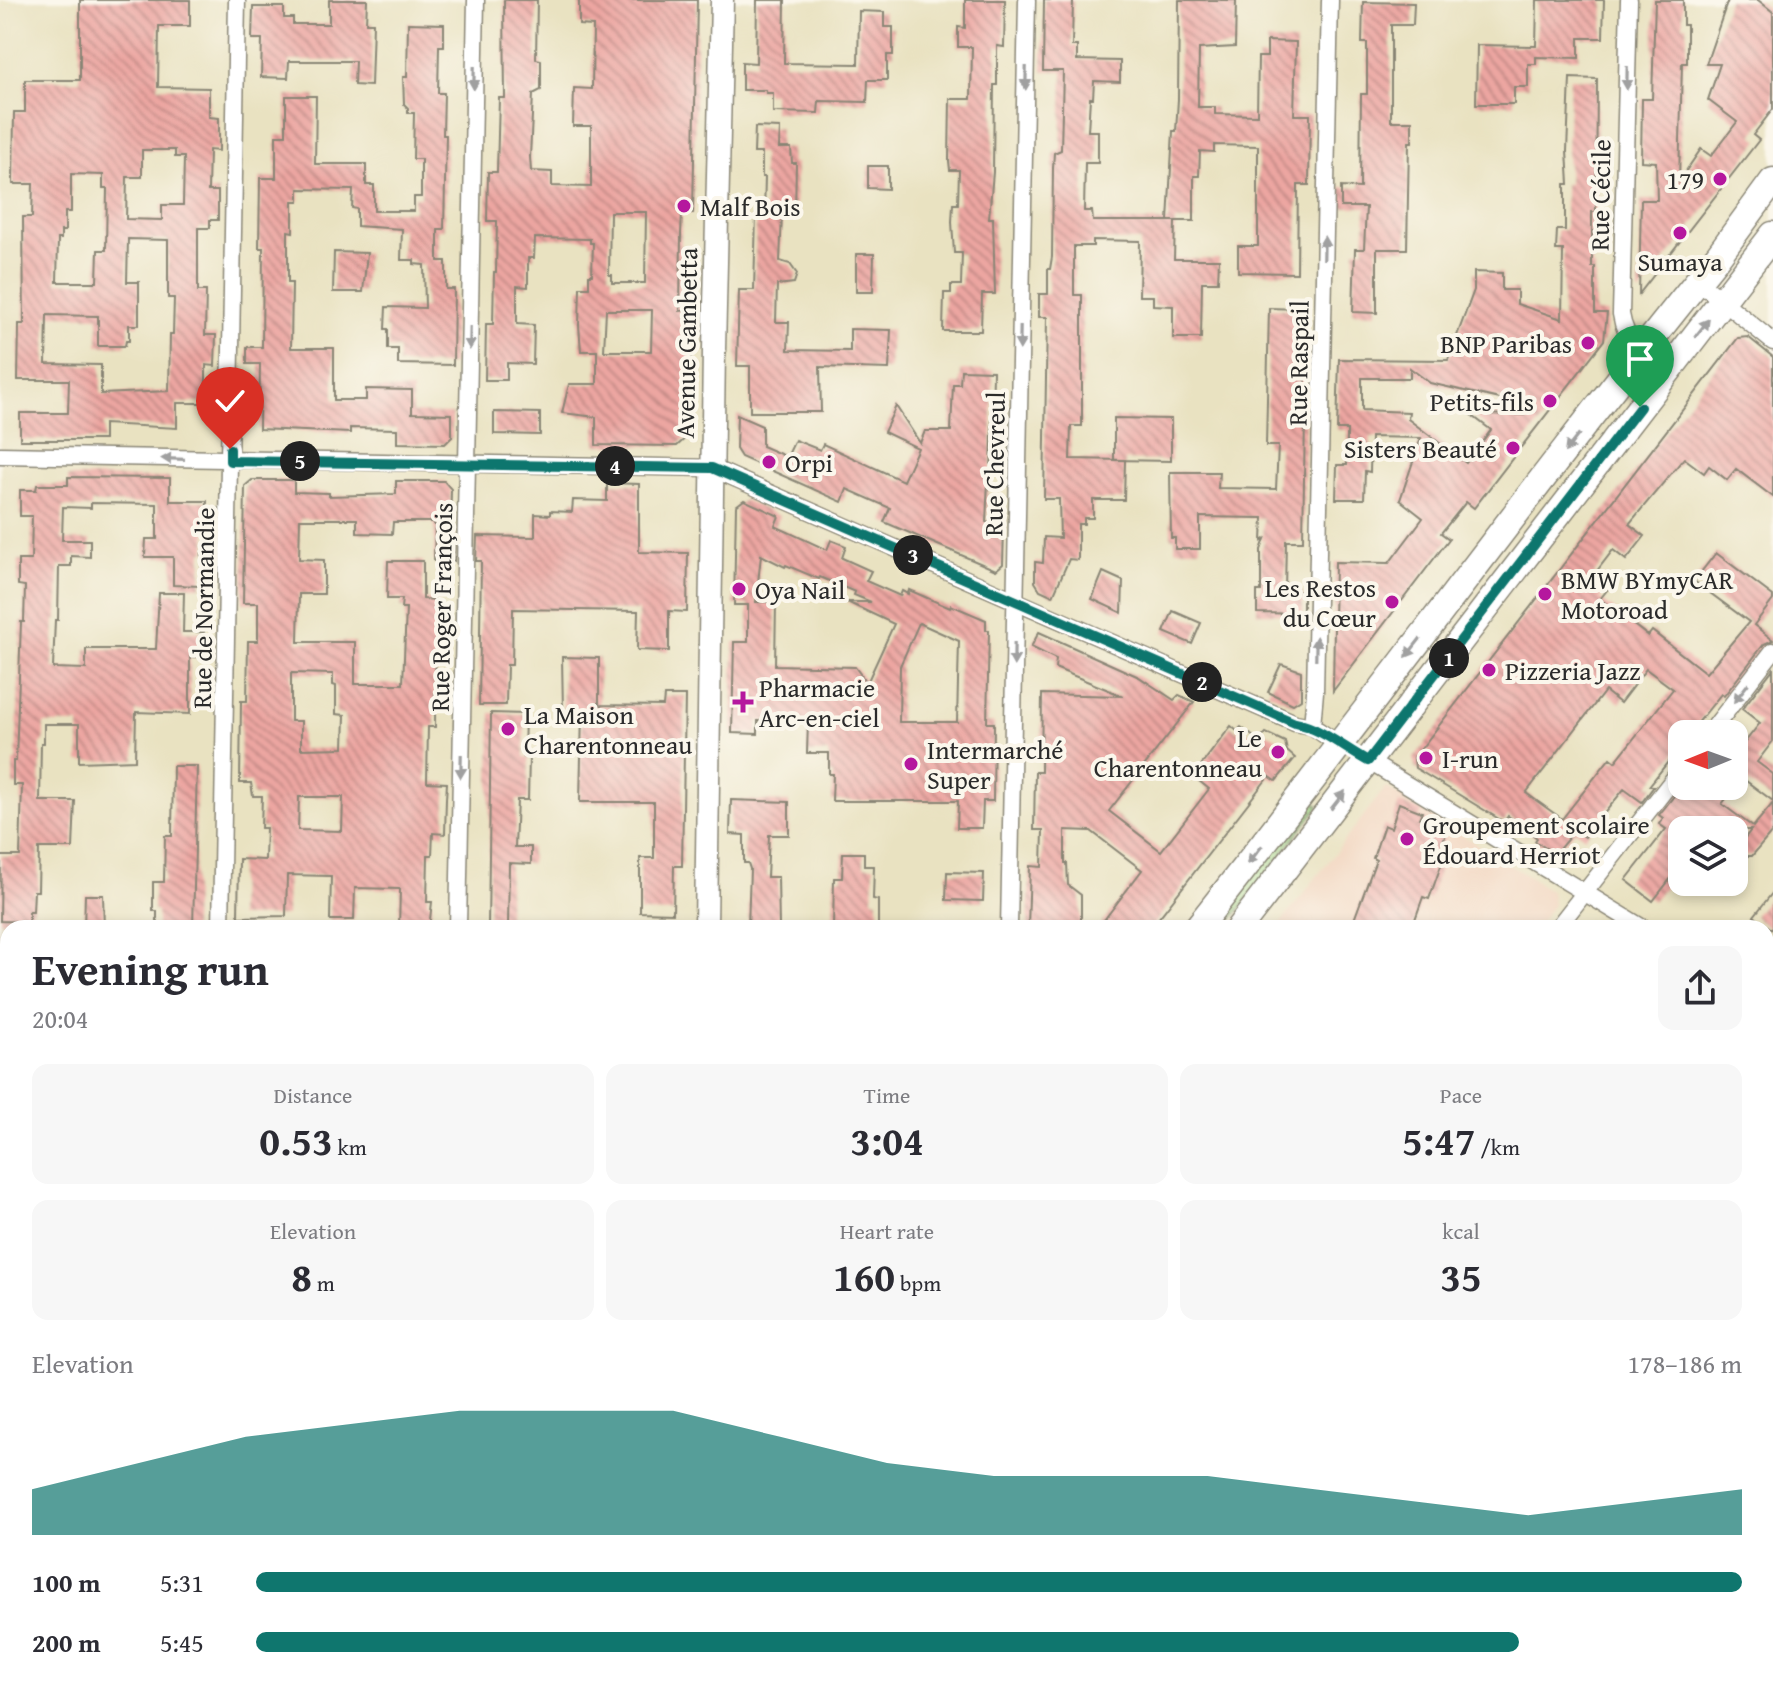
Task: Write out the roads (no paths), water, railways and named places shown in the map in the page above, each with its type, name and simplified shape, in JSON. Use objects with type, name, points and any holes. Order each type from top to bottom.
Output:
[{"type":"main road","points":[[1203,920],[1773,181]]},
{"type":"main road","points":[[1245,920],[1773,235]]},
{"type":"main road","points":[[1339,745],[1368,761]]},
{"type":"street","name":"Rue de Normandie","points":[[221,920],[237,0]]},
{"type":"street","name":"Rue Roger François","points":[[458,920],[476,0]]},
{"type":"street","name":"Avenue Gambetta","points":[[706,920],[722,0]]},
{"type":"street","name":"Rue Chevreul","points":[[1009,920],[1027,0]]},
{"type":"street","name":"Rue Raspail","points":[[1312,726],[1316,676],[1330,0]]},
{"type":"street","name":"Rue Cécile","points":[[1629,0],[1621,314],[1627,335],[1640,354],[1666,374]]},
{"type":"street","points":[[1698,281],[1773,342]]},
{"type":"street","points":[[0,455],[712,468],[1295,723],[1312,726],[1339,745]]},
{"type":"street","points":[[1720,720],[1773,651]]},
{"type":"street","points":[[1368,761],[1630,920]]},
{"type":"street","points":[[1563,920],[1668,786]]},
{"type":"place","name":"179","points":[[1720,179]]},
{"type":"place","name":"Malf Bois","points":[[684,206]]},
{"type":"place","name":"Sumaya","points":[[1680,233]]},
{"type":"place","name":"BNP Paribas","points":[[1588,343]]},
{"type":"place","name":"Petits-fils","points":[[1550,401]]},
{"type":"place","name":"Sisters Beauté","points":[[1513,448]]},
{"type":"place","name":"Orpi","points":[[769,462]]},
{"type":"place","name":"Oya Nail","points":[[739,589]]},
{"type":"place","name":"BMW BYmyCAR Motoroad","points":[[1545,594]]},
{"type":"place","name":"Les Restos du Cœur","points":[[1392,602]]},
{"type":"place","name":"Pizzeria Jazz","points":[[1489,670]]},
{"type":"place","name":"Pharmacie Arc-en-ciel","points":[[743,702]]},
{"type":"place","name":"La Maison Charentonneau","points":[[508,729]]},
{"type":"place","name":"Le Charentonneau","points":[[1278,752]]},
{"type":"place","name":"I-run","points":[[1426,758]]},
{"type":"place","name":"Intermarché Super","points":[[911,764]]},
{"type":"place","name":"Groupement scolaire Édouard Herriot","points":[[1407,839]]}]
